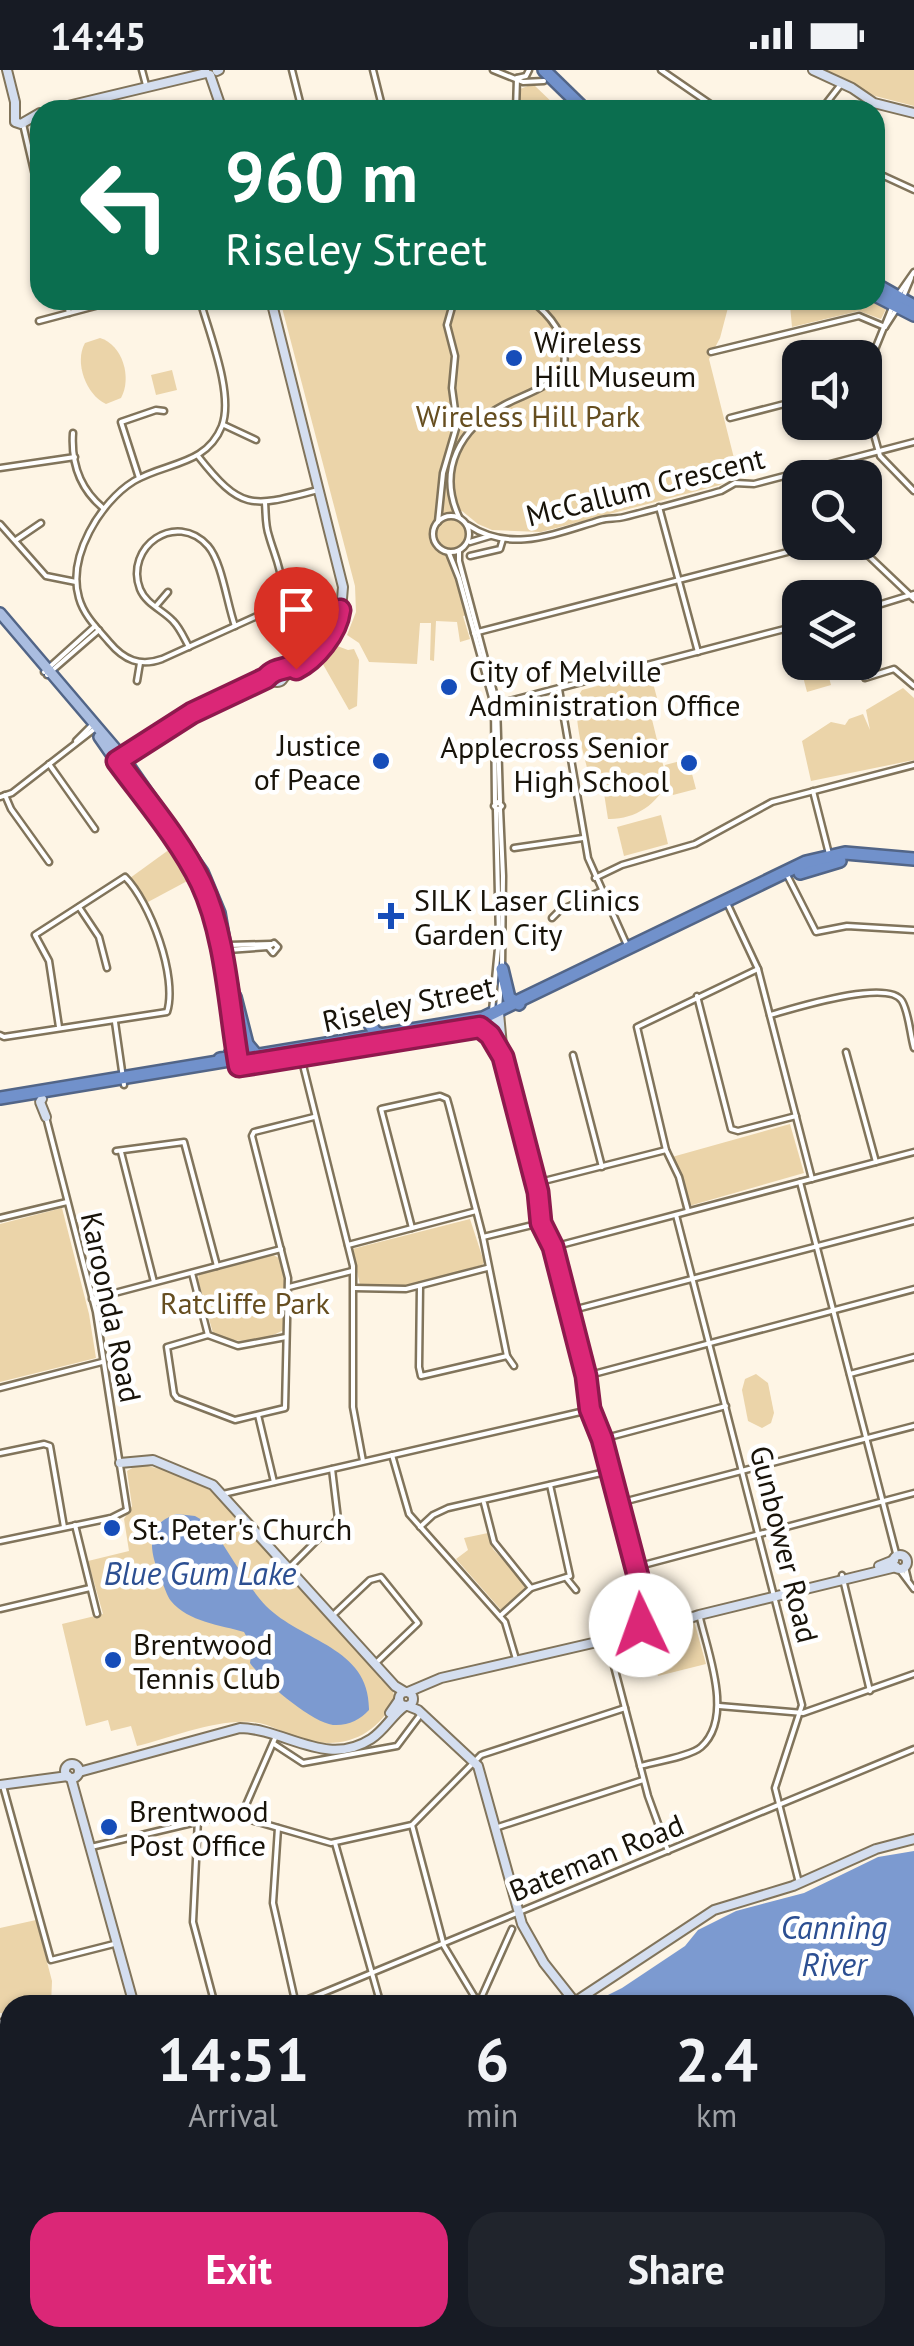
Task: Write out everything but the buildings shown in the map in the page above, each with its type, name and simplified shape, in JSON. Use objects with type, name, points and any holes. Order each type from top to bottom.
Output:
[{"type":"highway","points":[[532,70],[573,100]]},
{"type":"highway","points":[[544,76],[565,100]]},
{"type":"highway","points":[[901,303],[914,315]]},
{"type":"highway","name":"Riseley Street","points":[[124,1082],[192,1067],[301,1057],[493,1020],[787,875],[830,858],[914,862]]},
{"type":"highway","name":"Riseley Street","points":[[0,1101],[493,1020],[728,905]]},
{"type":"highway","points":[[502,969],[509,998],[519,1004]]},
{"type":"highway","points":[[234,997],[240,1007],[247,1044],[245,1061]]},
{"type":"highway","points":[[493,1020],[501,1053]]},
{"type":"highway","points":[[192,1067],[228,1058],[233,1049],[232,1023]]},
{"type":"highway","points":[[341,1043],[359,1036],[365,1023],[384,1036]]},
{"type":"highway","name":"Riseley Street","points":[[0,1101],[16,1095],[47,1094]]},
{"type":"main road","points":[[0,614],[94,726],[210,884],[220,912],[232,1023],[245,1061]]},
{"type":"main road","points":[[0,621],[48,672]]},
{"type":"main road","points":[[223,948],[234,997]]},
{"type":"street","points":[[7,70],[30,156]]},
{"type":"street","points":[[142,70],[146,86]]},
{"type":"street","points":[[182,76],[195,70]]},
{"type":"street","points":[[292,70],[300,100]]},
{"type":"street","points":[[373,70],[380,100]]},
{"type":"street","points":[[493,70],[523,82],[544,76]]},
{"type":"street","points":[[517,78],[532,70]]},
{"type":"street","points":[[661,70],[704,100]]},
{"type":"street","points":[[91,100],[182,76],[213,72],[219,100]]},
{"type":"street","points":[[816,72],[869,100]]},
{"type":"street","points":[[516,100],[517,78]]},
{"type":"street","points":[[829,100],[842,85]]},
{"type":"street","points":[[885,106],[914,113]]},
{"type":"street","points":[[885,178],[914,190]]},
{"type":"street","points":[[879,340],[913,275]]},
{"type":"street","points":[[38,321],[80,310]]},
{"type":"street","points":[[203,310],[223,386],[222,424],[212,443],[198,456],[139,478],[104,508],[84,550],[76,582],[83,608],[120,654],[140,663],[156,661],[272,608],[282,595],[282,578],[267,532],[265,503]]},
{"type":"street","points":[[274,310],[343,580],[341,634]]},
{"type":"street","points":[[450,310],[447,317],[455,356],[452,388],[456,438],[443,473],[434,542],[449,553],[468,543],[468,525],[459,517],[450,497],[450,474],[460,446],[480,420],[508,402],[549,384],[564,366],[564,345],[557,328],[540,310]]},
{"type":"street","points":[[711,352],[859,316],[885,327]]},
{"type":"street","points":[[730,418],[782,405]]},
{"type":"street","points":[[139,478],[121,422],[164,411]]},
{"type":"street","points":[[456,414],[468,421],[480,420]]},
{"type":"street","points":[[222,424],[256,440]]},
{"type":"street","points":[[74,432],[74,457],[84,491],[104,508]]},
{"type":"street","points":[[876,440],[887,465],[914,491]]},
{"type":"street","name":"McCallum Crescent","points":[[846,460],[914,442]]},
{"type":"street","points":[[198,456],[229,492],[246,500],[265,503],[320,490]]},
{"type":"street","points":[[0,468],[74,457]]},
{"type":"street","name":"McCallum Crescent","points":[[468,525],[490,536],[544,538],[600,520],[721,491],[735,483],[754,484],[782,477]]},
{"type":"street","points":[[659,507],[698,652]]},
{"type":"street","points":[[438,522],[459,517]]},
{"type":"street","points":[[15,541],[41,522]]},
{"type":"street","points":[[0,524],[46,576],[76,582]]},
{"type":"street","points":[[189,647],[178,626],[140,590],[138,568],[152,538],[163,532],[180,531],[198,538],[212,550],[236,626]]},
{"type":"street","name":"McCallum Crescent","points":[[468,543],[490,536]]},
{"type":"street","name":"McCallum Crescent","points":[[470,556],[500,549],[503,538]]},
{"type":"street","points":[[459,551],[496,705],[500,938],[493,1020],[543,1223],[593,1393],[592,1409],[602,1425],[602,1439],[650,1624]]},
{"type":"street","points":[[449,553],[476,633]]},
{"type":"street","points":[[476,633],[782,553]]},
{"type":"street","points":[[873,560],[913,597]]},
{"type":"street","points":[[156,606],[168,592]]},
{"type":"street","points":[[882,605],[913,597]]},
{"type":"street","points":[[121,761],[206,705],[271,677],[280,682],[283,672],[308,657],[339,614]]},
{"type":"street","points":[[48,672],[97,628]]},
{"type":"street","points":[[496,705],[782,630]]},
{"type":"street","points":[[137,681],[140,663]]},
{"type":"street","points":[[882,673],[894,669],[914,686]]},
{"type":"street","points":[[559,689],[583,838],[595,878],[630,950]]},
{"type":"street","points":[[49,862],[3,796],[94,726]]},
{"type":"street","points":[[48,762],[95,829]]},
{"type":"street","points":[[595,878],[690,846],[767,804],[914,765]]},
{"type":"street","points":[[813,791],[830,858]]},
{"type":"street","points":[[493,1020],[502,969],[504,876],[498,806]]},
{"type":"street","points":[[514,848],[583,838]]},
{"type":"street","points":[[787,875],[816,932],[847,926],[914,930]]},
{"type":"street","points":[[0,1035],[4,1038],[167,1012],[170,1000],[158,934],[143,899],[128,880],[120,878],[36,935],[48,962],[59,1027]]},
{"type":"street","points":[[552,918],[601,891]]},
{"type":"street","points":[[728,905],[758,969],[812,1179]]},
{"type":"street","points":[[78,907],[99,937],[106,968]]},
{"type":"street","points":[[223,948],[270,946]]},
{"type":"street","points":[[688,1211],[679,1177],[666,1150],[637,1026],[758,969]]},
{"type":"street","points":[[770,1015],[854,993],[895,996],[902,1001],[914,1048]]},
{"type":"street","points":[[697,996],[731,1129],[738,1131],[796,1116]]},
{"type":"street","points":[[115,1022],[124,1082]]},
{"type":"street","points":[[846,1052],[876,1162]]},
{"type":"street","points":[[573,1055],[602,1166]]},
{"type":"street","points":[[301,1057],[354,1271],[352,1407],[364,1461]]},
{"type":"street","name":"Karoonda Road","points":[[47,1094],[40,1102],[92,1298],[128,1507],[122,1515],[75,1525]]},
{"type":"street","points":[[412,1228],[382,1110],[440,1096],[446,1098],[483,1237],[507,1356],[514,1366]]},
{"type":"street","points":[[288,1336],[238,1346],[208,1336],[164,1346],[174,1394],[228,1418],[258,1416],[287,1405],[289,1288],[250,1135],[314,1117]]},
{"type":"street","points":[[154,1282],[119,1152],[185,1140],[216,1266]]},
{"type":"street","points":[[537,1188],[666,1150]]},
{"type":"street","points":[[553,1247],[914,1152]]},
{"type":"street","points":[[800,1182],[896,1544],[914,1589]]},
{"type":"street","points":[[0,1210],[1,1218],[66,1202]]},
{"type":"street","points":[[348,1245],[476,1212]]},
{"type":"street","name":"Gunbower Road","points":[[676,1215],[802,1704],[775,1785],[798,1881]]},
{"type":"street","points":[[570,1311],[914,1220]]},
{"type":"street","points":[[483,1237],[543,1223]]},
{"type":"street","points":[[92,1298],[281,1249]]},
{"type":"street","points":[[354,1288],[406,1289],[489,1268]]},
{"type":"street","points":[[289,1288],[354,1271]]},
{"type":"street","points":[[192,1273],[208,1336]]},
{"type":"street","points":[[417,1384],[421,1376],[420,1286]]},
{"type":"street","points":[[586,1376],[914,1289]]},
{"type":"street","points":[[421,1376],[507,1356]]},
{"type":"street","points":[[850,1374],[914,1357]]},
{"type":"street","points":[[0,1388],[104,1362]]},
{"type":"street","points":[[602,1439],[726,1406]]},
{"type":"street","points":[[223,1494],[592,1409]]},
{"type":"street","points":[[258,1416],[274,1482]]},
{"type":"street","points":[[619,1503],[914,1426]]},
{"type":"street","points":[[0,1453],[50,1446],[64,1527]]},
{"type":"street","points":[[392,1455],[405,1508],[500,1616],[509,1630],[516,1659]]},
{"type":"street","points":[[120,1463],[162,1463],[208,1481],[407,1699],[475,1762],[518,1913],[538,1953],[567,1995]]},
{"type":"street","points":[[289,1568],[338,1519],[332,1469]]},
{"type":"street","points":[[420,1528],[438,1512],[610,1471]]},
{"type":"street","points":[[550,1485],[570,1570],[567,1579]]},
{"type":"street","points":[[636,1567],[914,1493]]},
{"type":"street","points":[[484,1501],[494,1542],[531,1588]]},
{"type":"street","points":[[0,1539],[75,1525],[97,1614]]},
{"type":"street","points":[[276,1737],[318,1750],[346,1749],[372,1738],[419,1688],[442,1678],[903,1561]]},
{"type":"street","points":[[332,1616],[370,1580],[381,1577],[418,1622],[376,1663]]},
{"type":"street","points":[[842,1577],[870,1691]]},
{"type":"street","points":[[500,1616],[531,1588],[567,1579]]},
{"type":"street","points":[[567,1579],[576,1590]]},
{"type":"street","points":[[0,1609],[90,1588]]},
{"type":"street","points":[[640,1766],[700,1748],[707,1739],[719,1706],[698,1613]]},
{"type":"street","points":[[580,1643],[608,1642],[650,1624]]},
{"type":"street","points":[[608,1642],[644,1780],[668,1851]]},
{"type":"street","points":[[719,1706],[800,1714],[914,1674]]},
{"type":"street","points":[[93,1847],[198,1819],[242,1814],[336,1844],[412,1825],[486,1753],[625,1708]]},
{"type":"street","points":[[118,1943],[51,1960],[1,1783],[73,1773],[232,1726],[258,1726],[303,1762],[381,1750],[397,1746],[420,1711]]},
{"type":"street","points":[[242,1814],[276,1737]]},
{"type":"street","name":"Bateman Road","points":[[319,1995],[914,1748]]},
{"type":"street","points":[[73,1773],[131,1995]]},
{"type":"street","points":[[495,1828],[644,1780]]},
{"type":"street","points":[[198,1819],[192,1922],[212,1995]]},
{"type":"street","points":[[412,1825],[443,1944],[474,1995]]},
{"type":"street","points":[[278,1828],[273,1903],[293,1995]]},
{"type":"street","points":[[584,1995],[714,1910],[813,1876],[876,1849],[914,1839]]},
{"type":"street","points":[[336,1844],[377,1995]]},
{"type":"street","points":[[482,1995],[512,1929]]},
{"type":"green space","points":[[822,70],[914,70],[914,106],[875,96]]},
{"type":"green space","points":[[533,84],[550,100],[520,100],[520,89]]},
{"type":"green space","points":[[886,309],[881,319],[859,311],[792,327],[790,310]]},
{"type":"green space","name":"Wireless Hill Park","points":[[283,310],[727,310],[709,359],[738,474],[720,485],[541,532],[492,530],[462,511],[436,517],[431,538],[453,564],[470,639],[460,642],[457,622],[436,621],[434,661],[430,660],[431,623],[420,623],[417,664],[369,662],[359,643],[347,635],[356,612],[355,586]]},
{"type":"green space","points":[[100,338],[120,355],[126,381],[121,398],[106,404],[88,386],[81,359],[85,343]]},
{"type":"green space","points":[[172,370],[177,390],[156,395],[151,375]]},
{"type":"green space","points":[[452,519],[463,524],[468,535],[463,546],[452,551],[441,546],[436,535],[441,524]]},
{"type":"green space","points":[[332,644],[354,649],[359,660],[357,706],[349,710],[320,659]]},
{"type":"green space","points":[[650,672],[657,698],[648,703],[667,781],[658,797],[644,809],[608,819],[601,774],[589,776],[584,756],[577,719],[578,698],[582,690]]},
{"type":"green space","points":[[804,680],[830,680],[831,685],[807,692]]},
{"type":"green space","points":[[903,688],[914,698],[914,760],[811,781],[802,741],[831,722],[845,725],[849,719],[863,714],[870,730],[866,710]]},
{"type":"green space","points":[[688,759],[696,789],[673,795],[665,765]]},
{"type":"green space","points":[[661,815],[668,844],[624,856],[617,827]]},
{"type":"green space","points":[[170,849],[191,879],[148,902],[130,878]]},
{"type":"green space","points":[[790,1124],[804,1173],[689,1206],[672,1157]]},
{"type":"green space","points":[[62,1208],[96,1358],[0,1382],[0,1224]]},
{"type":"green space","points":[[470,1219],[482,1265],[407,1286],[360,1285],[352,1249]]},
{"type":"green space","name":"Ratcliffe Park","points":[[273,1255],[279,1258],[285,1282],[284,1330],[249,1340],[230,1340],[213,1333],[199,1274]]},
{"type":"green space","points":[[756,1374],[768,1383],[774,1413],[771,1423],[762,1428],[748,1421],[742,1390],[745,1379]]},
{"type":"green space","points":[[139,1464],[182,1474],[215,1493],[392,1688],[395,1699],[379,1722],[358,1737],[333,1743],[304,1740],[259,1723],[238,1722],[137,1746],[131,1726],[111,1731],[108,1720],[86,1726],[62,1624],[103,1614],[88,1561],[129,1551],[124,1519],[132,1506],[127,1471]]},
{"type":"green space","points":[[488,1533],[493,1549],[529,1588],[502,1611],[456,1559],[468,1550],[464,1538]]},
{"type":"green space","points":[[694,1621],[706,1664],[658,1676],[646,1634]]},
{"type":"green space","points":[[36,1920],[52,1981],[51,1995],[0,1995],[0,1928]]},
{"type":"water","name":"Blue Gum Lake","points":[[177,1514],[195,1516],[209,1524],[266,1606],[346,1659],[366,1689],[369,1710],[365,1714],[338,1725],[313,1717],[256,1671],[250,1663],[252,1647],[244,1632],[196,1618],[171,1601],[157,1569],[152,1540],[159,1525]]},
{"type":"water","name":"Canning River","points":[[914,1851],[914,1995],[608,1995],[685,1946],[698,1930],[736,1911],[804,1893],[878,1857]]},
{"type":"place","name":"Wireless Hill Museum","points":[[514,358]]},
{"type":"place","name":"City of Melville Administration Office","points":[[449,687]]},
{"type":"place","name":"Justice of Peace","points":[[381,761]]},
{"type":"place","name":"Applecross Senior High School","points":[[689,763]]},
{"type":"place","name":"SILK Laser Clinics Garden City","points":[[391,916]]},
{"type":"place","name":"St. Peter's Church","points":[[112,1528]]},
{"type":"place","name":"Brentwood Tennis Club","points":[[113,1660]]},
{"type":"place","name":"Brentwood Post Office","points":[[109,1827]]},
{"type":"route","points":[[296,669],[310,660],[332,632],[340,610],[322,639],[299,664],[274,668],[266,678],[192,713],[117,761],[185,856],[207,897],[218,936],[239,1066],[480,1027],[500,1050],[538,1192],[541,1223],[553,1247],[586,1376],[590,1409],[602,1439],[640,1584],[646,1621],[641,1625]]}]
